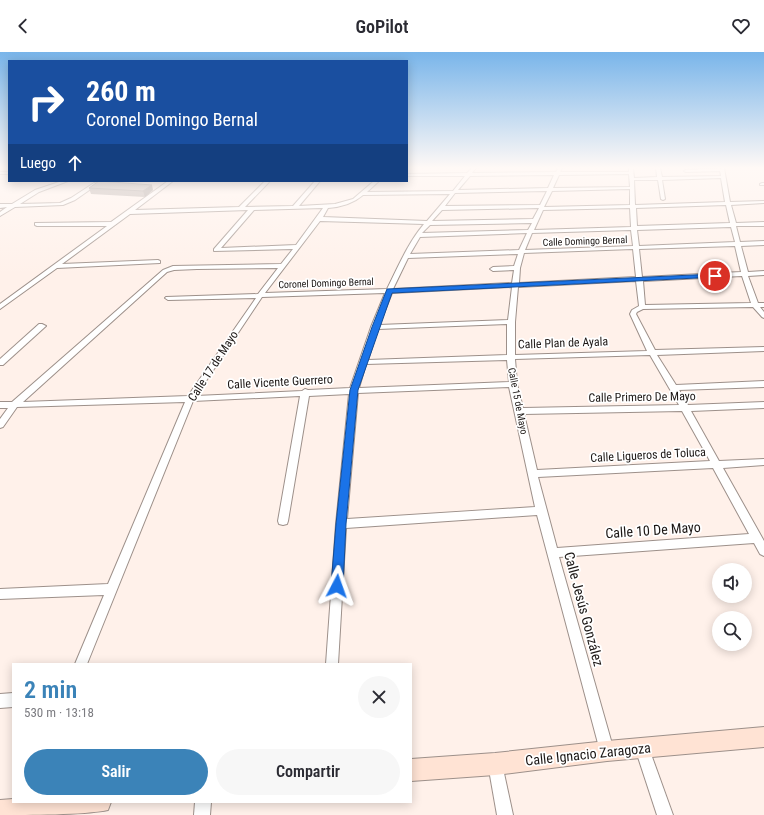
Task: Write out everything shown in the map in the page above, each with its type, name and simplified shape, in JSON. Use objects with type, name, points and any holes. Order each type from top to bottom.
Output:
[{"type":"main road","name":"Calle Ignacio Zaragoza","points":[[412,770],[495,764],[607,751],[764,737]]},
{"type":"main road","points":[[14,807],[83,803]]},
{"type":"street","points":[[0,214],[15,204]]},
{"type":"street","points":[[0,206],[62,204]]},
{"type":"street","points":[[0,306],[140,204]]},
{"type":"street","points":[[240,209],[245,204]]},
{"type":"street","points":[[295,207],[298,204]]},
{"type":"street","points":[[129,212],[327,206],[344,204]]},
{"type":"street","points":[[332,663],[341,524],[354,390],[375,327],[406,256],[418,235],[445,204]]},
{"type":"street","name":"Calle 15 de Mayo","points":[[533,474],[513,384],[511,322],[516,268],[521,253],[543,204]]},
{"type":"street","points":[[441,208],[709,204]]},
{"type":"street","points":[[728,204],[748,287],[755,305],[764,316]]},
{"type":"street","name":"Calle 17 de Mayo","points":[[81,663],[190,399],[260,296],[319,219],[327,206]]},
{"type":"street","points":[[633,206],[638,279],[642,307]]},
{"type":"street","points":[[253,208],[216,249],[298,247]]},
{"type":"street","points":[[319,219],[429,223],[536,221]]},
{"type":"street","points":[[37,224],[113,224]]},
{"type":"street","points":[[418,235],[764,224]]},
{"type":"street","name":"Calle Domingo Bernal","points":[[406,256],[764,244]]},
{"type":"street","points":[[54,266],[158,262]]},
{"type":"street","points":[[0,425],[15,404],[165,271],[173,268],[282,266]]},
{"type":"street","points":[[493,269],[516,268]]},
{"type":"street","name":"Coronel Domingo Bernal","points":[[168,298],[514,286],[764,273]]},
{"type":"street","points":[[764,305],[642,307],[634,311],[633,314],[653,354],[674,388],[755,538],[764,551]]},
{"type":"street","points":[[375,327],[511,322]]},
{"type":"street","points":[[0,364],[42,326]]},
{"type":"street","name":"Calle Plan de Ayala","points":[[364,362],[653,354],[764,349]]},
{"type":"street","name":"Calle Vicente Guerrero","points":[[0,405],[190,399],[305,392],[513,384]]},
{"type":"street","points":[[674,388],[764,384]]},
{"type":"street","points":[[283,521],[305,392]]},
{"type":"street","name":"Calle Primero De Mayo","points":[[520,411],[764,405]]},
{"type":"street","name":"Calle Ligueros de Toluca","points":[[533,474],[764,462]]},
{"type":"street","name":"Calle Jesús González","points":[[533,474],[541,511],[607,751]]},
{"type":"street","points":[[341,524],[541,511]]},
{"type":"street","name":"Calle 10 De Mayo","points":[[553,553],[755,538]]},
{"type":"street","points":[[0,594],[113,589]]},
{"type":"street","points":[[0,701],[12,700]]},
{"type":"street","points":[[642,748],[665,815]]},
{"type":"street","points":[[495,764],[505,815]]},
{"type":"street","points":[[202,815],[204,803]]},
{"type":"route","points":[[337,586],[341,524],[354,390],[375,327],[390,291],[715,276]]}]
